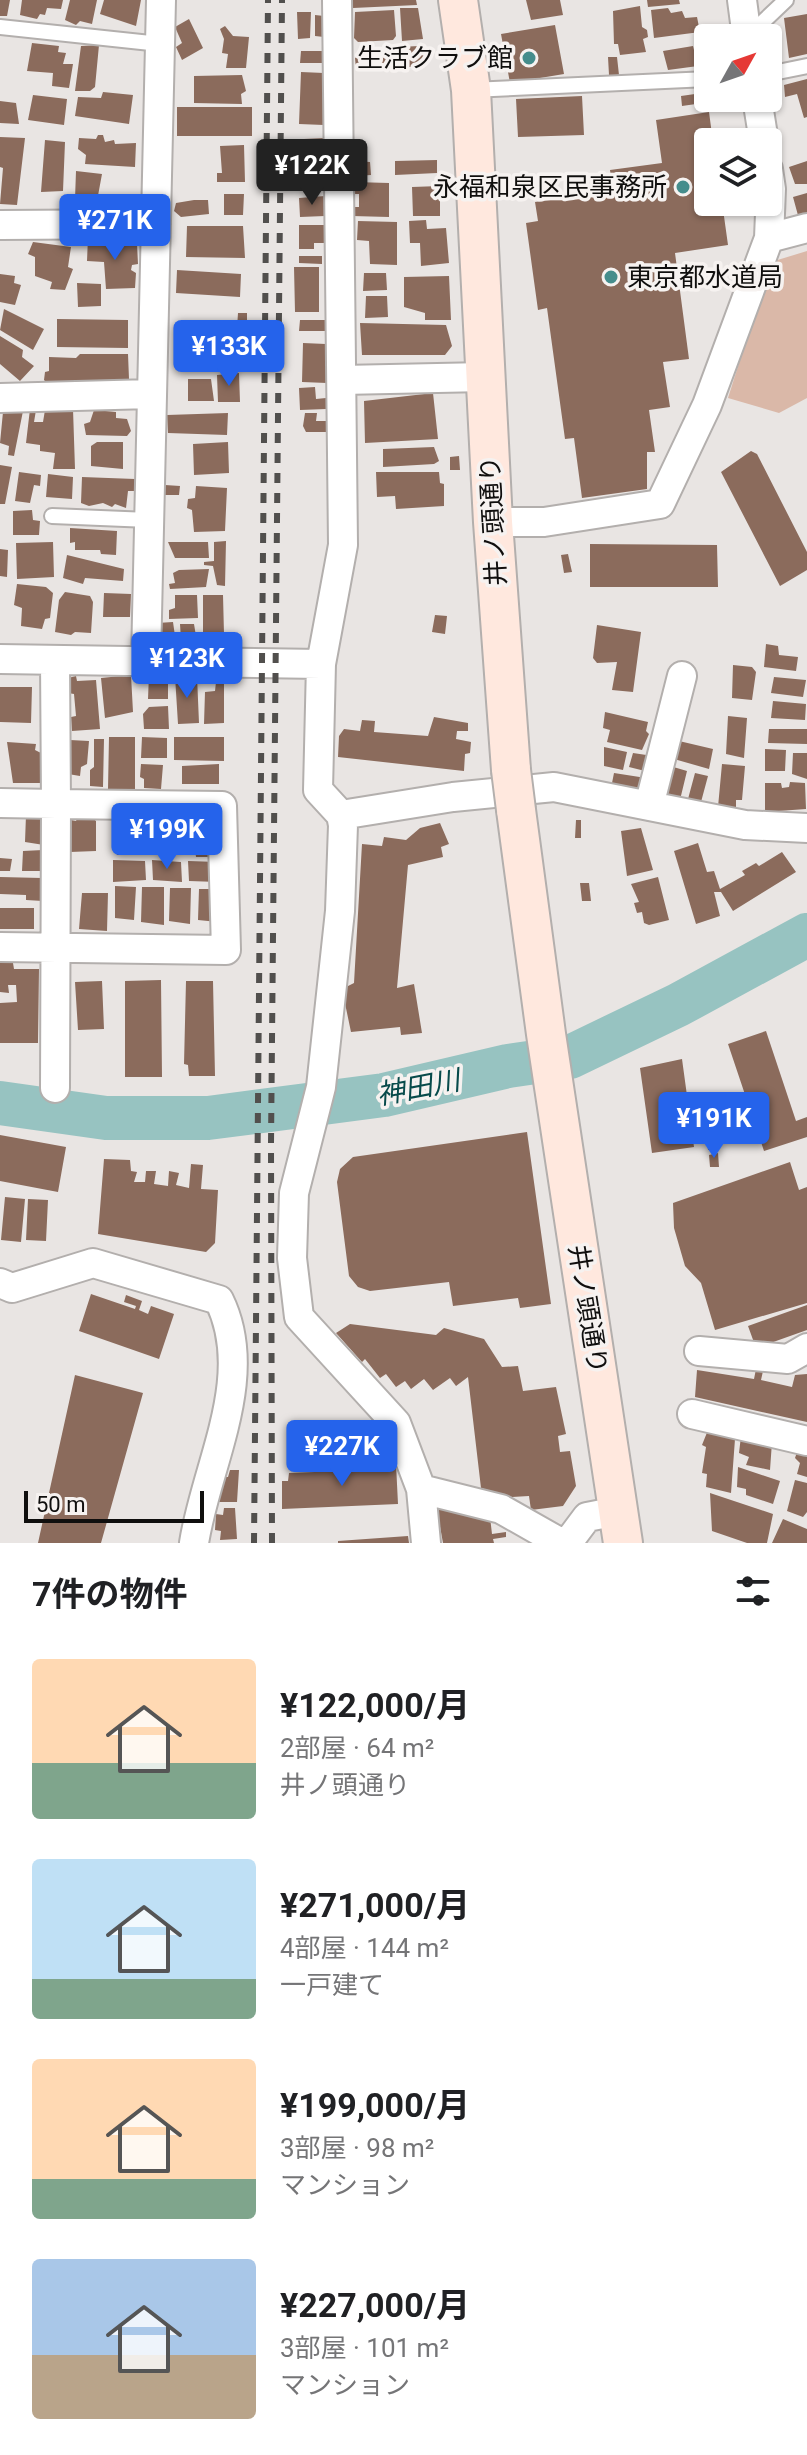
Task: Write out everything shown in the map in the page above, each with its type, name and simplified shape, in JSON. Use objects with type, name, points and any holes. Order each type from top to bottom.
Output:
[{"type":"main road","name":"井ノ頭通り","points":[[458,0],[471,90],[493,522],[511,770],[550,1058],[620,1527]]},
{"type":"street","points":[[146,660],[161,0]]},
{"type":"street","points":[[337,0],[343,545],[321,664],[318,790],[341,815],[340,911],[321,1087],[294,1193],[292,1258],[299,1317],[396,1423],[421,1489],[426,1543]]},
{"type":"street","points":[[742,0],[745,24]]},
{"type":"street","points":[[493,522],[544,522],[660,504],[707,405],[769,238],[770,216]]},
{"type":"street","points":[[0,225],[156,224]]},
{"type":"street","points":[[769,238],[807,228]]},
{"type":"street","points":[[342,380],[485,377]]},
{"type":"street","points":[[0,398],[152,394]]},
{"type":"street","points":[[0,659],[321,664]]},
{"type":"street","points":[[55,661],[55,1088]]},
{"type":"street","points":[[649,806],[682,676]]},
{"type":"street","points":[[341,815],[453,797],[554,787],[745,825],[807,828]]},
{"type":"street","points":[[0,803],[222,806],[226,950],[0,947]]},
{"type":"street","points":[[0,1283],[12,1288],[93,1263],[219,1300],[229,1321],[231,1364],[227,1418],[194,1543]]},
{"type":"street","points":[[699,1351],[788,1359],[807,1348]]},
{"type":"street","points":[[692,1414],[807,1441]]},
{"type":"street","points":[[421,1489],[501,1509],[561,1543],[572,1537],[587,1517],[620,1527]]},
{"type":"lane","points":[[761,24],[786,0]]},
{"type":"lane","points":[[0,27],[160,44]]},
{"type":"lane","points":[[782,71],[807,66]]},
{"type":"lane","points":[[471,90],[694,80]]},
{"type":"lane","points":[[52,516],[149,520]]},
{"type":"shaded area","points":[[807,251],[807,398],[779,413],[728,398],[771,262]]},
{"type":"building","points":[[0,0],[10,0],[7,16],[0,16]]},
{"type":"building","points":[[22,0],[63,0],[61,9],[47,8],[45,15],[40,14],[37,19],[20,15]]},
{"type":"building","points":[[70,0],[97,0],[92,24],[80,21],[76,25],[65,20]]},
{"type":"building","points":[[104,0],[141,0],[136,26],[100,14]]},
{"type":"building","points":[[353,0],[416,0],[417,5],[353,8]]},
{"type":"building","points":[[526,0],[560,0],[563,15],[531,20]]},
{"type":"building","points":[[647,0],[679,0],[680,4],[648,7]]},
{"type":"building","points":[[640,6],[642,27],[647,30],[648,37],[643,39],[646,52],[620,55],[618,44],[614,44],[613,11]]},
{"type":"building","points":[[400,8],[418,8],[423,39],[402,41]]},
{"type":"building","points":[[668,8],[671,13],[682,11],[685,18],[697,17],[698,24],[694,24],[694,33],[654,38],[651,10]]},
{"type":"building","points":[[394,10],[396,36],[393,40],[358,42],[354,38],[355,12]]},
{"type":"building","points":[[297,12],[311,12],[310,38],[298,39]]},
{"type":"building","points":[[807,14],[807,54],[789,58],[784,18]]},
{"type":"building","points":[[315,15],[324,16],[324,37],[315,36]]},
{"type":"building","points":[[189,19],[203,48],[182,60],[176,47],[182,43],[175,27]]},
{"type":"building","points":[[555,25],[564,74],[510,83],[501,34]]},
{"type":"building","points":[[225,26],[233,36],[249,37],[246,68],[226,68],[228,54],[222,53],[224,39],[220,29]]},
{"type":"building","points":[[32,43],[59,46],[58,52],[66,53],[63,64],[73,64],[69,88],[52,86],[53,73],[27,71]]},
{"type":"building","points":[[99,45],[95,87],[90,91],[75,91],[81,46]]},
{"type":"building","points":[[419,46],[424,54],[420,67],[400,67],[399,47]]},
{"type":"building","points":[[693,46],[694,67],[668,70],[663,51]]},
{"type":"building","points":[[301,51],[322,51],[323,63],[300,63]]},
{"type":"building","points":[[396,53],[397,67],[356,69],[355,58],[361,54]]},
{"type":"building","points":[[608,57],[617,57],[619,75],[609,75]]},
{"type":"building","points":[[301,72],[324,73],[324,125],[299,124]]},
{"type":"building","points":[[242,75],[246,91],[241,94],[242,104],[194,103],[194,76]]},
{"type":"building","points":[[807,79],[807,117],[804,118],[797,94],[785,97],[784,85]]},
{"type":"building","points":[[103,92],[133,95],[129,124],[75,116],[78,97],[101,98]]},
{"type":"building","points":[[694,94],[694,104],[682,106],[681,96]]},
{"type":"building","points":[[33,95],[67,99],[64,125],[28,120]]},
{"type":"building","points":[[582,96],[584,135],[518,137],[516,99]]},
{"type":"building","points":[[0,101],[16,103],[19,124],[0,123]]},
{"type":"building","points":[[177,107],[252,107],[252,136],[177,136]]},
{"type":"building","points":[[709,112],[711,128],[694,128],[694,216],[724,216],[728,245],[675,253],[689,359],[663,362],[670,407],[649,410],[655,452],[647,452],[647,489],[582,498],[574,438],[565,439],[547,308],[538,310],[526,223],[538,221],[535,202],[613,192],[610,170],[662,163],[656,120]]},
{"type":"building","points":[[98,135],[103,135],[105,142],[136,143],[135,167],[85,164],[86,155],[78,149],[79,138],[96,139]]},
{"type":"building","points":[[0,137],[25,138],[17,205],[0,204],[3,168],[0,167]]},
{"type":"building","points":[[325,138],[324,186],[302,184],[304,139]]},
{"type":"building","points":[[45,140],[65,142],[63,191],[41,192]]},
{"type":"building","points":[[244,145],[245,182],[217,182],[217,173],[222,173],[220,146]]},
{"type":"building","points":[[437,160],[437,173],[395,175],[395,161]]},
{"type":"building","points":[[353,161],[370,162],[371,175],[355,176]]},
{"type":"building","points":[[807,161],[807,184],[795,184],[789,167]]},
{"type":"building","points":[[76,171],[102,174],[97,201],[75,199]]},
{"type":"building","points":[[354,182],[389,183],[389,217],[352,216],[352,207],[359,207],[359,194],[353,194]]},
{"type":"building","points":[[440,186],[440,216],[413,216],[412,187]]},
{"type":"building","points":[[807,193],[807,218],[799,219],[793,197]]},
{"type":"building","points":[[224,194],[244,194],[243,215],[224,215]]},
{"type":"building","points":[[325,196],[325,216],[300,217],[299,198]]},
{"type":"building","points":[[208,200],[209,214],[181,217],[174,211],[176,203]]},
{"type":"building","points":[[426,220],[427,229],[446,228],[449,263],[421,266],[420,243],[410,243],[409,221]]},
{"type":"building","points":[[358,221],[397,222],[397,265],[370,264],[369,241],[357,240]]},
{"type":"building","points":[[299,225],[325,225],[326,243],[314,243],[314,249],[299,249]]},
{"type":"building","points":[[187,226],[243,226],[245,258],[186,257]]},
{"type":"building","points":[[88,237],[106,238],[107,245],[137,244],[138,264],[132,265],[131,270],[136,273],[135,288],[106,289],[104,262],[87,261]]},
{"type":"building","points":[[33,242],[71,247],[68,267],[73,269],[65,290],[50,289],[52,282],[35,276],[35,257],[28,254]]},
{"type":"building","points":[[299,256],[322,256],[322,264],[299,263]]},
{"type":"building","points":[[294,267],[319,267],[319,312],[295,312]]},
{"type":"building","points":[[177,270],[241,274],[240,297],[176,293]]},
{"type":"building","points":[[364,273],[386,273],[387,290],[363,291]]},
{"type":"building","points":[[0,274],[15,276],[14,283],[21,285],[15,305],[0,302]]},
{"type":"building","points":[[449,276],[451,320],[425,320],[425,313],[404,307],[404,277]]},
{"type":"building","points":[[77,283],[101,284],[101,306],[78,307]]},
{"type":"building","points":[[366,296],[387,296],[388,317],[365,318]]},
{"type":"building","points":[[4,309],[44,329],[33,350],[0,330]]},
{"type":"building","points":[[238,313],[247,313],[247,329],[237,328]]},
{"type":"building","points":[[57,319],[128,320],[128,348],[57,347]]},
{"type":"building","points":[[300,320],[326,320],[325,331],[299,331]]},
{"type":"building","points":[[360,323],[446,325],[452,346],[445,355],[362,355]]},
{"type":"building","points":[[213,325],[232,326],[232,336],[238,339],[237,366],[212,364]]},
{"type":"building","points":[[0,336],[23,350],[22,357],[34,366],[20,381],[0,364]]},
{"type":"building","points":[[303,343],[326,344],[327,383],[302,382]]},
{"type":"building","points":[[80,354],[128,354],[129,379],[49,385],[44,380],[45,372],[49,371],[49,357],[76,358]]},
{"type":"building","points":[[239,373],[240,402],[218,402],[217,375]]},
{"type":"building","points":[[188,379],[211,379],[214,401],[188,401]]},
{"type":"building","points":[[315,387],[316,399],[326,398],[326,409],[300,410],[299,388]]},
{"type":"building","points":[[433,393],[438,439],[365,443],[364,401]]},
{"type":"building","points":[[10,408],[23,411],[14,456],[8,455],[9,446],[0,443],[3,412]]},
{"type":"building","points":[[30,409],[36,410],[34,422],[43,422],[45,410],[73,409],[75,469],[53,469],[55,453],[40,451],[40,445],[26,443]]},
{"type":"building","points":[[94,410],[116,412],[116,418],[127,419],[131,431],[127,436],[86,435],[84,424],[90,422]]},
{"type":"building","points":[[228,413],[227,435],[168,433],[167,415]]},
{"type":"building","points":[[305,413],[317,413],[316,421],[327,421],[327,432],[306,432],[303,426]]},
{"type":"building","points":[[97,442],[123,442],[123,469],[91,466],[91,446]]},
{"type":"building","points":[[228,442],[229,473],[194,475],[193,444]]},
{"type":"building","points":[[434,447],[439,461],[434,464],[383,467],[383,449]]},
{"type":"building","points":[[751,451],[757,454],[807,552],[807,570],[780,586],[721,472]]},
{"type":"building","points":[[459,456],[460,470],[450,470],[450,457]]},
{"type":"building","points":[[0,465],[12,467],[5,504],[0,504]]},
{"type":"building","points":[[19,472],[41,475],[40,486],[34,485],[30,503],[15,501]]},
{"type":"building","points":[[376,472],[439,472],[440,483],[444,484],[444,506],[396,509],[395,496],[377,497]]},
{"type":"building","points":[[48,474],[73,477],[72,499],[46,497]]},
{"type":"building","points":[[82,477],[135,479],[135,491],[128,491],[126,508],[103,503],[89,506],[81,503]]},
{"type":"building","points":[[165,485],[180,486],[179,495],[164,495]]},
{"type":"building","points":[[196,486],[227,488],[225,531],[194,532],[192,510],[187,508],[188,499],[195,498]]},
{"type":"building","points":[[32,510],[33,520],[40,521],[39,535],[13,535],[13,511]]},
{"type":"building","points":[[70,528],[117,531],[116,555],[101,554],[100,550],[75,550],[75,542],[70,543]]},
{"type":"building","points":[[226,541],[225,586],[217,585],[213,566],[204,565],[204,562],[214,561],[214,542]]},
{"type":"building","points":[[53,542],[54,577],[17,579],[16,543]]},
{"type":"building","points":[[168,542],[208,542],[209,558],[175,558]]},
{"type":"building","points":[[590,544],[717,545],[718,587],[590,587]]},
{"type":"building","points":[[0,549],[8,550],[7,577],[0,576]]},
{"type":"building","points":[[568,554],[572,572],[564,573],[561,555]]},
{"type":"building","points":[[67,555],[124,569],[123,581],[85,578],[83,584],[63,578]]},
{"type":"building","points":[[209,569],[206,587],[170,589],[169,584],[175,583],[173,573]]},
{"type":"building","points":[[17,584],[46,587],[53,593],[50,618],[45,619],[42,629],[21,626],[22,608],[14,605]]},
{"type":"building","points":[[65,592],[90,596],[93,602],[91,633],[75,632],[71,635],[55,632],[59,600]]},
{"type":"building","points":[[104,593],[131,594],[130,617],[103,617]]},
{"type":"building","points":[[175,595],[197,595],[198,618],[169,619],[169,610],[175,608]]},
{"type":"building","points":[[203,595],[223,595],[224,634],[203,632]]},
{"type":"building","points":[[435,615],[447,616],[445,634],[432,632]]},
{"type":"building","points":[[173,622],[175,636],[158,638],[157,623]]},
{"type":"building","points":[[180,624],[194,624],[196,636],[191,641],[181,640]]},
{"type":"building","points":[[597,625],[641,632],[633,692],[612,690],[617,662],[597,663],[593,658]]},
{"type":"building","points":[[766,644],[778,646],[779,655],[798,657],[796,671],[764,667]]},
{"type":"building","points":[[733,665],[752,667],[756,672],[752,700],[732,698]]},
{"type":"building","points":[[149,674],[168,674],[168,699],[148,699]]},
{"type":"building","points":[[131,675],[133,712],[105,718],[101,678]]},
{"type":"building","points":[[76,676],[77,681],[96,680],[100,729],[72,731],[71,717],[76,716],[74,694],[68,693],[68,678]]},
{"type":"building","points":[[175,676],[197,676],[199,723],[178,724]]},
{"type":"building","points":[[774,677],[806,680],[803,697],[771,693]]},
{"type":"building","points":[[216,682],[224,682],[224,723],[204,724],[205,692],[215,691]]},
{"type":"building","points":[[0,687],[32,687],[31,723],[0,722]]},
{"type":"building","points":[[773,701],[806,704],[805,720],[771,718]]},
{"type":"building","points":[[168,706],[169,729],[144,729],[143,714],[149,707]]},
{"type":"building","points":[[605,712],[648,722],[646,731],[649,734],[642,750],[607,742],[610,730],[603,728]]},
{"type":"building","points":[[728,716],[747,718],[744,758],[726,754]]},
{"type":"building","points":[[434,717],[468,723],[468,731],[457,731],[456,739],[471,742],[470,753],[465,754],[464,771],[338,757],[339,736],[344,729],[360,731],[362,720],[375,721],[374,732],[428,736]]},
{"type":"building","points":[[769,729],[807,729],[807,744],[768,743]]},
{"type":"building","points":[[109,737],[135,737],[135,789],[108,789]]},
{"type":"building","points":[[142,737],[167,738],[167,758],[141,758]]},
{"type":"building","points":[[174,737],[224,737],[224,761],[174,760]]},
{"type":"building","points":[[94,739],[104,739],[103,787],[90,786]]},
{"type":"building","points":[[70,740],[89,741],[87,764],[81,767],[80,776],[68,774]]},
{"type":"building","points":[[679,741],[713,749],[709,769],[674,759]]},
{"type":"building","points":[[7,742],[36,744],[35,750],[41,753],[40,783],[13,783]]},
{"type":"building","points":[[604,747],[627,752],[623,770],[604,766]]},
{"type":"building","points":[[765,749],[786,750],[785,771],[765,771]]},
{"type":"building","points":[[633,753],[653,756],[649,772],[629,767]]},
{"type":"building","points":[[793,753],[807,753],[807,779],[792,774]]},
{"type":"building","points":[[141,764],[163,765],[161,789],[144,788],[144,779],[140,777]]},
{"type":"building","points":[[219,764],[219,784],[182,784],[182,766]]},
{"type":"building","points":[[722,764],[745,766],[742,800],[736,800],[736,809],[718,807]]},
{"type":"building","points":[[670,766],[687,771],[679,804],[661,797]]},
{"type":"building","points":[[614,773],[646,778],[643,793],[616,787],[612,783]]},
{"type":"building","points":[[695,773],[708,776],[701,802],[688,799]]},
{"type":"building","points":[[790,782],[805,783],[806,809],[765,812],[765,783],[781,783],[782,788],[789,787]]},
{"type":"building","points":[[26,815],[45,815],[44,845],[25,842]]},
{"type":"building","points":[[78,816],[90,816],[96,821],[96,851],[70,852],[71,820],[76,821]]},
{"type":"building","points":[[119,817],[144,820],[143,854],[117,855]]},
{"type":"building","points":[[151,820],[176,821],[175,855],[151,854]]},
{"type":"building","points":[[576,820],[581,820],[581,838],[575,838]]},
{"type":"building","points":[[440,823],[449,844],[441,847],[443,857],[408,865],[397,988],[414,984],[422,1033],[401,1035],[400,1027],[351,1032],[342,989],[354,983],[362,844],[382,846],[384,837],[406,840],[420,828]]},
{"type":"building","points":[[216,824],[217,857],[196,857],[192,825]]},
{"type":"building","points":[[641,828],[653,870],[627,876],[621,831]]},
{"type":"building","points":[[698,843],[707,872],[714,871],[720,889],[745,875],[742,871],[756,863],[759,866],[782,852],[796,872],[733,911],[721,892],[714,892],[720,916],[696,924],[674,851]]},
{"type":"building","points":[[43,850],[43,871],[22,871],[23,851]]},
{"type":"building","points":[[0,858],[12,859],[10,871],[0,871]]},
{"type":"building","points":[[113,860],[145,861],[146,880],[113,882]]},
{"type":"building","points":[[152,860],[181,862],[182,882],[153,880]]},
{"type":"building","points":[[188,861],[218,862],[218,882],[189,881]]},
{"type":"building","points":[[0,877],[42,878],[43,901],[26,900],[26,895],[0,894]]},
{"type":"building","points":[[658,877],[669,920],[649,925],[644,923],[642,912],[637,913],[634,903],[639,902],[631,884]]},
{"type":"building","points":[[580,883],[589,883],[591,901],[582,901]]},
{"type":"building","points":[[115,886],[136,887],[134,920],[115,918]]},
{"type":"building","points":[[142,887],[164,887],[164,925],[141,922]]},
{"type":"building","points":[[170,888],[191,888],[190,924],[169,921]]},
{"type":"building","points":[[199,889],[217,889],[218,922],[198,920]]},
{"type":"building","points":[[82,893],[108,893],[107,931],[79,929]]},
{"type":"building","points":[[0,908],[34,908],[34,929],[0,929]]},
{"type":"building","points":[[0,963],[13,963],[14,969],[39,969],[38,1043],[0,1043],[0,1003],[17,1002],[16,985],[8,985],[9,993],[0,992]]},
{"type":"building","points":[[161,980],[162,1077],[125,1077],[125,981]]},
{"type":"building","points":[[102,981],[104,1029],[78,1030],[75,982]]},
{"type":"building","points":[[186,981],[213,981],[215,1076],[189,1076],[188,1065],[184,1064]]},
{"type":"building","points":[[766,1031],[796,1121],[807,1117],[807,1137],[764,1151],[728,1044]]},
{"type":"building","points":[[682,1059],[694,1147],[652,1153],[640,1068]]},
{"type":"building","points":[[527,1132],[551,1304],[520,1308],[518,1298],[453,1306],[449,1282],[370,1291],[358,1287],[349,1276],[337,1182],[340,1169],[353,1157]]},
{"type":"building","points":[[707,1134],[715,1134],[716,1150],[708,1150]]},
{"type":"building","points":[[0,1135],[66,1147],[58,1192],[0,1181]]},
{"type":"building","points":[[718,1153],[719,1167],[710,1167],[709,1155]]},
{"type":"building","points":[[104,1159],[130,1160],[131,1171],[137,1172],[134,1182],[145,1182],[146,1171],[156,1171],[154,1184],[168,1186],[169,1171],[179,1173],[176,1185],[189,1188],[191,1164],[203,1165],[201,1189],[218,1190],[215,1243],[206,1252],[98,1234]]},
{"type":"building","points":[[790,1162],[799,1190],[807,1187],[807,1303],[715,1330],[701,1283],[685,1266],[674,1228],[673,1203]]},
{"type":"building","points":[[5,1197],[25,1199],[21,1242],[1,1240]]},
{"type":"building","points":[[28,1199],[48,1200],[46,1241],[26,1240]]},
{"type":"building","points":[[91,1294],[135,1309],[136,1306],[124,1302],[126,1295],[142,1301],[139,1310],[148,1314],[151,1306],[174,1314],[159,1359],[79,1331]]},
{"type":"building","points":[[807,1305],[807,1330],[756,1348],[748,1326]]},
{"type":"building","points":[[350,1324],[436,1335],[444,1328],[484,1339],[502,1367],[518,1366],[523,1391],[556,1387],[566,1434],[558,1436],[560,1452],[570,1451],[576,1486],[563,1506],[531,1510],[529,1496],[512,1497],[481,1488],[468,1377],[456,1386],[450,1378],[433,1390],[424,1379],[411,1389],[405,1381],[396,1387],[386,1374],[380,1378],[365,1359],[362,1362],[336,1333]]},
{"type":"building","points":[[756,1369],[763,1371],[761,1380],[792,1387],[795,1375],[807,1374],[807,1422],[695,1397],[697,1370],[754,1379]]},
{"type":"building","points":[[75,1375],[143,1393],[101,1543],[38,1543]]},
{"type":"building","points":[[708,1430],[725,1431],[724,1436],[735,1439],[731,1493],[706,1487],[707,1474],[702,1473],[706,1447],[702,1445]]},
{"type":"building","points":[[741,1436],[772,1442],[770,1470],[746,1465],[749,1457],[739,1453]]},
{"type":"building","points":[[807,1451],[807,1477],[797,1474],[800,1463],[795,1458],[797,1452]]},
{"type":"building","points":[[396,1464],[398,1504],[282,1509],[282,1481],[288,1481],[289,1473],[366,1470],[367,1465]]},
{"type":"building","points":[[738,1467],[780,1481],[773,1504],[746,1495],[746,1489],[737,1487]]},
{"type":"building","points":[[230,1470],[239,1470],[237,1502],[219,1502],[222,1477],[228,1477]]},
{"type":"building","points":[[795,1480],[807,1483],[807,1512],[803,1517],[787,1511]]},
{"type":"building","points":[[710,1493],[773,1514],[767,1543],[747,1543],[712,1531]]},
{"type":"building","points":[[436,1505],[490,1517],[492,1534],[506,1532],[506,1537],[493,1539],[494,1543],[443,1543]]},
{"type":"building","points":[[224,1508],[235,1508],[237,1539],[220,1540],[221,1531],[215,1530],[216,1514],[223,1515]]},
{"type":"building","points":[[783,1519],[807,1529],[807,1543],[772,1543]]},
{"type":"building","points":[[408,1536],[409,1543],[338,1543],[338,1541]]},
{"type":"waterway","name":"神田川","points":[[0,1103],[106,1118],[208,1118],[384,1095],[508,1066],[570,1057],[678,1005],[807,935]]},
{"type":"railway","points":[[254,1543],[268,0]]},
{"type":"railway","points":[[272,1543],[271,1144],[282,0]]},
{"type":"place","name":"生活クラブ館","points":[[529,58]]},
{"type":"place","name":"永福和泉区民事務所","points":[[683,187]]},
{"type":"place","name":"東京都水道局","points":[[611,277]]}]
